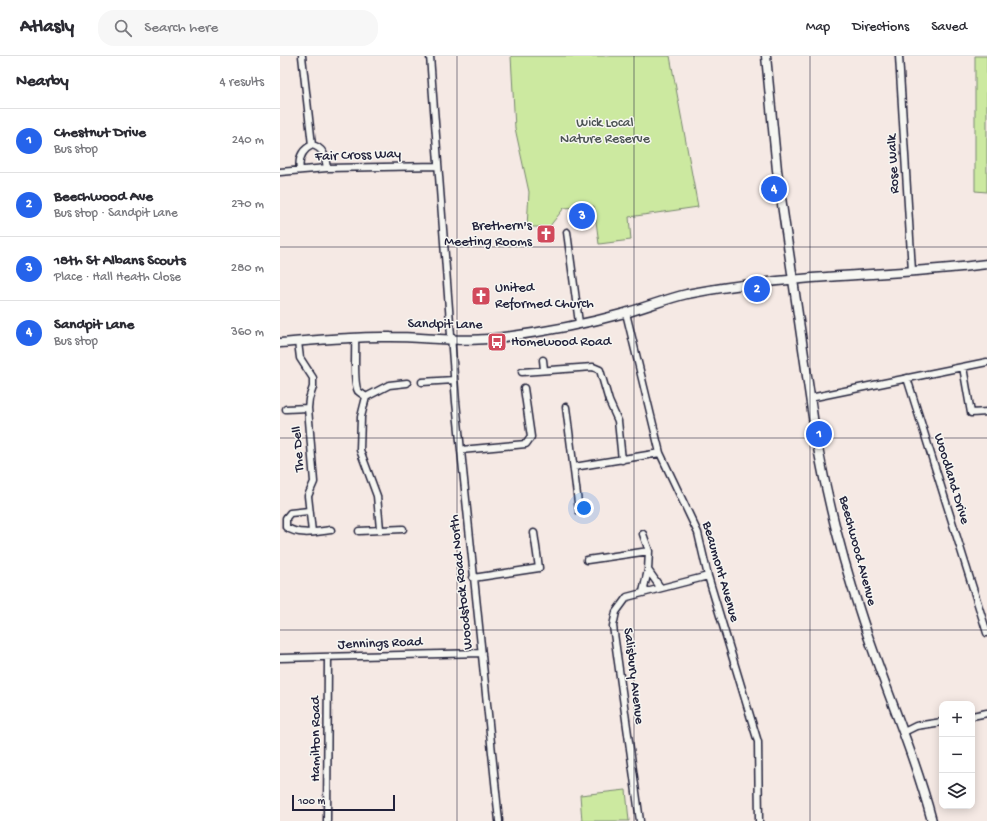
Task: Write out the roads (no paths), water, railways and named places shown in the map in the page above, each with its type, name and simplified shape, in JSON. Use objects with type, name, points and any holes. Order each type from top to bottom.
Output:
[{"type":"street","points":[[302,56],[312,145]]},
{"type":"street","points":[[430,56],[451,340]]},
{"type":"street","name":"Beechwood Avenue","points":[[766,56],[777,170],[823,477],[840,545],[862,618],[904,732],[932,821]]},
{"type":"street","name":"Rose Walk","points":[[899,56],[912,271]]},
{"type":"street","points":[[300,170],[301,155],[304,148],[312,145],[319,147],[325,155],[327,168]]},
{"type":"street","name":"Fair Cross Way","points":[[280,172],[327,168],[438,166]]},
{"type":"street","points":[[567,232],[579,323]]},
{"type":"street","name":"Sandpit Lane","points":[[280,343],[355,338],[392,337],[451,340],[505,336],[626,313],[686,295],[793,279],[987,264]]},
{"type":"street","name":"Beaumont Avenue","points":[[626,313],[660,453],[698,533],[708,576],[758,742],[759,821]]},
{"type":"street","points":[[355,338],[355,382],[358,391],[366,397]]},
{"type":"street","name":"Woodstock Road North","points":[[451,340],[499,821]]},
{"type":"street","name":"The Dell","points":[[298,342],[300,358],[313,378],[313,388],[309,399],[308,408],[314,482],[308,496],[312,532]]},
{"type":"street","points":[[543,360],[544,369]]},
{"type":"street","points":[[810,398],[987,362]]},
{"type":"street","points":[[522,372],[544,369],[592,367],[600,370],[609,401],[618,421],[622,460]]},
{"type":"street","points":[[963,367],[971,413],[987,412]]},
{"type":"street","name":"Woodland Drive","points":[[907,378],[987,633]]},
{"type":"street","points":[[422,382],[454,380]]},
{"type":"street","points":[[380,529],[377,496],[360,450],[361,417],[366,397],[390,385],[407,383]]},
{"type":"street","points":[[461,450],[526,444],[531,437],[524,388]]},
{"type":"street","points":[[566,407],[579,511]]},
{"type":"street","name":"The Dell","points":[[286,409],[308,408]]},
{"type":"street","points":[[574,467],[660,453]]},
{"type":"street","points":[[310,511],[290,513],[286,518],[286,527],[293,532],[331,530]]},
{"type":"street","points":[[359,531],[403,529]]},
{"type":"street","points":[[474,578],[540,571],[534,533]]},
{"type":"street","points":[[643,534],[649,551],[648,570],[643,592]]},
{"type":"street","points":[[586,560],[649,551]]},
{"type":"street","points":[[648,570],[660,587]]},
{"type":"street","name":"Salisbury Avenue","points":[[640,821],[613,626],[616,612],[627,597],[660,587],[708,576]]},
{"type":"street","name":"Jennings Road","points":[[280,658],[482,653]]},
{"type":"street","name":"Hamilton Road","points":[[327,821],[328,657]]},
{"type":"street","points":[[975,715],[987,713]]},
{"type":"street","points":[[904,732],[916,726],[939,722]]},
{"type":"place","name":"Sandpit Lane","points":[[774,189]]},
{"type":"place","name":"18th St Albans Scouts","points":[[582,216]]},
{"type":"place","name":"Brethern's Meeting Rooms","points":[[546,234]]},
{"type":"place","name":"Beechwood Ave","points":[[757,289]]},
{"type":"place","name":"United Reformed Church","points":[[481,296]]},
{"type":"place","name":"Homewood Road","points":[[497,342]]},
{"type":"place","name":"Chestnut Drive","points":[[819,434]]},
{"type":"park label","name":"Wick Local Nature Reserve","points":[[605,132]]}]
